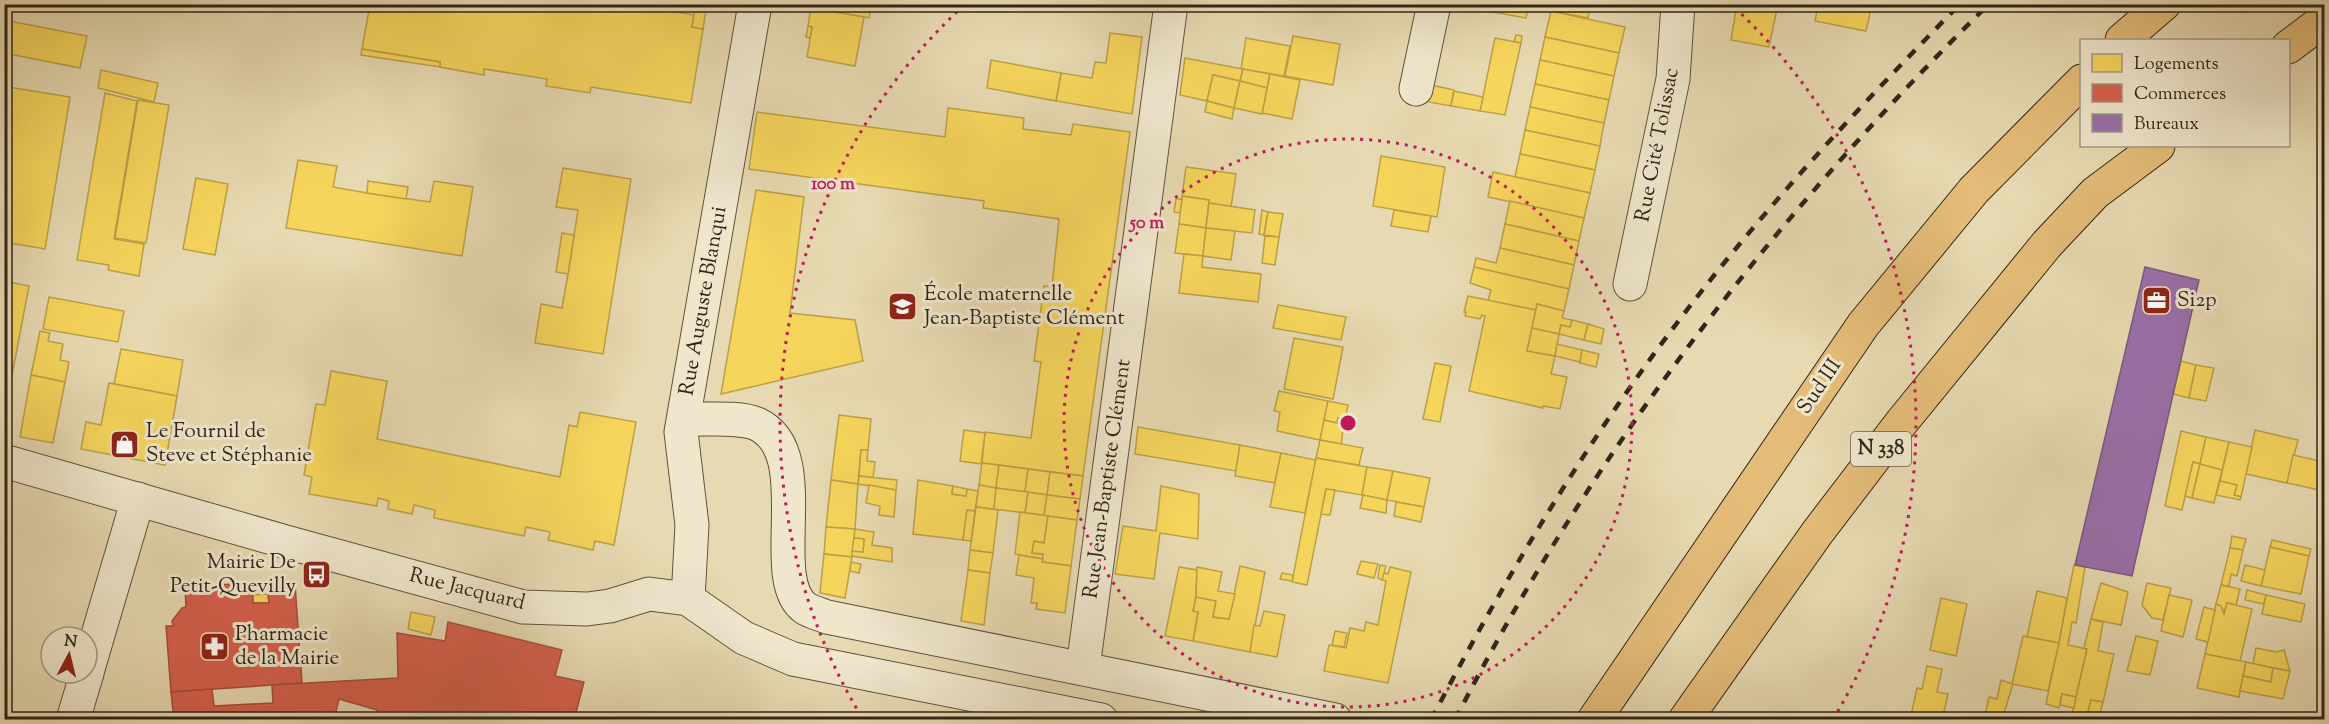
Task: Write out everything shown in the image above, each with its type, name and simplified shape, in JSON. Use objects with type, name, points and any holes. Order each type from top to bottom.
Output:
[{"type":"highway","points":[[2124,39],[2150,4]]},
{"type":"highway","points":[[2124,39],[2164,4]]},
{"type":"highway","points":[[2290,46],[2325,20]]},
{"type":"highway","name":"Sud III","points":[[1594,720],[1863,325],[1974,190],[2080,83]]},
{"type":"highway","name":"N 338","points":[[1686,720],[1817,533],[1901,423],[2047,244],[2095,193],[2157,147]]},
{"type":"street","name":"Rue Auguste Blanqui","points":[[688,599],[692,525],[681,432],[755,4]]},
{"type":"street","name":"Rue Jean-Baptiste Clément","points":[[1083,668],[1171,4]]},
{"type":"street","points":[[1416,89],[1434,4]]},
{"type":"street","name":"Rue Cité Tolissac","points":[[1630,284],[1673,79],[1678,4]]},
{"type":"street","points":[[684,419],[756,423],[775,437],[786,460],[792,588],[805,608],[827,617],[1335,720]]},
{"type":"street","name":"Rue Jacquard","points":[[4,461],[523,607],[587,609],[610,606],[649,594],[688,599],[744,638],[793,659],[1101,720]]},
{"type":"street","points":[[99,631],[138,499]]},
{"type":"street","points":[[73,720],[83,685]]},
{"type":"building: Logements","points":[[370,4],[536,4],[559,8],[560,4],[625,4],[625,9],[640,11],[641,6],[694,15],[692,27],[703,29],[691,103],[591,87],[590,93],[546,86],[547,79],[484,69],[484,75],[440,67],[440,62],[362,49]]},
{"type":"building: Logements","points":[[625,4],[641,6],[640,11],[625,9]]},
{"type":"building: Logements","points":[[821,4],[872,4],[869,18],[820,9]]},
{"type":"building: Logements","points":[[1275,4],[1299,4],[1298,12],[1275,8]]},
{"type":"building: Logements","points":[[1321,4],[1366,4],[1364,12]]},
{"type":"building: Logements","points":[[1449,4],[1529,4],[1526,18]]},
{"type":"building: Logements","points":[[1552,4],[1591,4],[1588,18],[1551,11]]},
{"type":"building: Logements","points":[[1737,4],[1778,4],[1769,47],[1731,40]]},
{"type":"building: Logements","points":[[1818,4],[1872,4],[1866,31],[1815,21]]},
{"type":"building: Logements","points":[[695,8],[706,10],[703,29],[692,27]]},
{"type":"building: Logements","points":[[811,8],[864,17],[855,66],[807,57],[812,27],[808,26]]},
{"type":"building: Logements","points":[[1551,11],[1625,27],[1619,53],[1545,37]]},
{"type":"building: Logements","points":[[4,20],[87,36],[80,68],[4,53]]},
{"type":"building: Logements","points":[[808,26],[812,27],[810,38],[806,37]]},
{"type":"building: Logements","points":[[1110,33],[1142,37],[1132,114],[1056,101],[1061,73],[1092,78],[1095,62],[1106,63]]},
{"type":"building: Logements","points":[[1516,35],[1522,36],[1521,43],[1514,42]]},
{"type":"building: Logements","points":[[1293,36],[1340,44],[1333,85],[1285,76]]},
{"type":"building: Logements","points":[[1545,37],[1619,53],[1614,76],[1540,60]]},
{"type":"building: Logements","points":[[1246,38],[1290,46],[1284,76],[1241,69]]},
{"type":"building: Logements","points":[[1495,38],[1521,43],[1505,115],[1480,111]]},
{"type":"building: Logements","points":[[362,49],[440,62],[440,67],[361,55]]},
{"type":"building: Logements","points":[[1185,58],[1243,69],[1240,81],[1213,75],[1207,101],[1180,95]]},
{"type":"building: Logements","points":[[991,60],[1061,73],[1056,101],[987,88]]},
{"type":"building: Logements","points":[[1540,60],[1614,76],[1609,100],[1535,84]]},
{"type":"building: Logements","points":[[1243,69],[1270,74],[1267,88],[1240,81]]},
{"type":"building: Logements","points":[[101,70],[158,83],[154,102],[98,88]]},
{"type":"building: Logements","points":[[1270,74],[1300,80],[1292,119],[1262,113]]},
{"type":"building: Logements","points":[[1213,75],[1240,81],[1234,108],[1207,101]]},
{"type":"building: Logements","points":[[1240,81],[1267,88],[1262,114],[1234,108]]},
{"type":"building: Logements","points":[[1427,84],[1454,90],[1451,106],[1423,101]]},
{"type":"building: Logements","points":[[1535,84],[1609,100],[1604,123],[1530,107]]},
{"type":"building: Logements","points":[[8,87],[70,97],[45,249],[4,242],[4,109]]},
{"type":"building: Logements","points":[[1454,91],[1483,97],[1480,111],[1451,106]]},
{"type":"building: Logements","points":[[105,93],[137,101],[114,239],[144,244],[139,276],[108,270],[109,265],[77,260]]},
{"type":"building: Logements","points":[[138,100],[169,105],[146,243],[115,238]]},
{"type":"building: Logements","points":[[1207,101],[1234,108],[1232,119],[1205,112]]},
{"type":"building: Logements","points":[[1530,107],[1604,123],[1600,146],[1525,130]]},
{"type":"building: Logements","points":[[948,108],[1024,118],[1023,129],[1071,135],[1073,124],[1130,132],[1083,476],[982,463],[985,432],[1031,438],[1041,362],[1034,361],[1044,286],[1052,286],[1059,219],[983,208],[984,201],[749,169],[757,112],[945,137]]},
{"type":"building: Logements","points":[[1525,130],[1600,146],[1595,170],[1520,154]]},
{"type":"building: Logements","points":[[1520,154],[1595,170],[1590,193],[1515,177]]},
{"type":"building: Logements","points":[[1381,156],[1445,167],[1437,217],[1373,206]]},
{"type":"building: Logements","points":[[298,160],[337,166],[333,187],[367,193],[430,202],[434,181],[473,187],[462,256],[286,228]]},
{"type":"building: Logements","points":[[1186,167],[1236,174],[1231,207],[1209,203],[1209,200],[1182,196]]},
{"type":"building: Logements","points":[[563,168],[631,179],[603,354],[535,343],[541,304],[562,308],[568,274],[578,210],[556,207]]},
{"type":"building: Logements","points":[[1493,172],[1590,193],[1584,218],[1488,197]]},
{"type":"building: Logements","points":[[196,178],[228,184],[215,255],[183,249]]},
{"type":"building: Logements","points":[[368,181],[408,187],[406,199],[367,193]]},
{"type":"building: Logements","points":[[756,190],[804,197],[790,313],[855,320],[863,361],[721,394]]},
{"type":"building: Logements","points":[[1182,196],[1209,200],[1206,228],[1179,224]]},
{"type":"building: Logements","points":[[1176,199],[1182,199],[1180,213],[1174,212]]},
{"type":"building: Logements","points":[[1510,201],[1584,218],[1579,241],[1505,224]]},
{"type":"building: Logements","points":[[1209,203],[1255,210],[1252,233],[1206,228]]},
{"type":"building: Logements","points":[[1262,210],[1268,212],[1264,235],[1259,234]]},
{"type":"building: Logements","points":[[1394,210],[1431,216],[1428,232],[1391,226]]},
{"type":"building: Logements","points":[[1268,212],[1283,214],[1279,237],[1264,235]]},
{"type":"building: Logements","points":[[1179,224],[1206,228],[1203,256],[1175,253]]},
{"type":"building: Logements","points":[[1505,224],[1579,241],[1574,265],[1500,248]]},
{"type":"building: Logements","points":[[1206,228],[1235,231],[1231,260],[1203,256]]},
{"type":"building: Logements","points":[[562,233],[574,235],[568,274],[556,272]]},
{"type":"building: Logements","points":[[1265,236],[1279,237],[1275,265],[1262,263]]},
{"type":"building: Logements","points":[[1500,248],[1574,265],[1569,289],[1474,267],[1476,258],[1496,263]]},
{"type":"building: Logements","points":[[1184,254],[1203,256],[1202,267],[1261,274],[1258,302],[1179,293]]},
{"type":"building: Logements","points":[[1474,267],[1569,289],[1564,311],[1537,304],[1536,310],[1488,301],[1491,290],[1470,283]]},
{"type":"building: Logements","points":[[4,281],[29,286],[4,417]]},
{"type":"building: Logements","points":[[1468,296],[1536,310],[1527,351],[1555,356],[1551,374],[1567,377],[1560,409],[1543,406],[1543,408],[1469,391],[1485,316],[1482,315],[1480,319],[1465,316]]},
{"type":"building: Logements","points":[[49,297],[124,311],[118,342],[43,329]]},
{"type":"building: Logements","points":[[1537,304],[1564,311],[1562,318],[1572,320],[1570,327],[1561,325],[1559,334],[1532,328]]},
{"type":"building: Logements","points":[[1278,305],[1346,317],[1341,340],[1273,328]]},
{"type":"building: Logements","points":[[1572,320],[1588,324],[1584,340],[1559,334],[1561,325],[1570,327]]},
{"type":"building: Logements","points":[[1588,324],[1604,329],[1601,344],[1584,340]]},
{"type":"building: Logements","points":[[1532,328],[1559,334],[1555,356],[1527,351]]},
{"type":"building: Logements","points":[[40,331],[50,333],[48,341],[63,344],[60,360],[69,362],[65,382],[31,375]]},
{"type":"building: Logements","points":[[1294,338],[1343,347],[1333,399],[1284,389]]},
{"type":"building: Logements","points":[[1557,344],[1582,350],[1580,362],[1555,356]]},
{"type":"building: Logements","points":[[121,349],[183,360],[177,396],[114,384]]},
{"type":"building: Logements","points":[[1582,350],[1599,354],[1596,367],[1580,363]]},
{"type":"building: Logements","points":[[2181,361],[2196,365],[2189,398],[2173,394]]},
{"type":"building: Logements","points":[[1435,363],[1451,366],[1440,422],[1423,419]]},
{"type":"building: Logements","points":[[2196,365],[2214,368],[2206,401],[2189,398]]},
{"type":"building: Logements","points":[[331,371],[387,381],[377,439],[560,477],[569,425],[577,427],[580,412],[636,422],[614,545],[595,541],[593,550],[548,540],[550,532],[526,527],[524,536],[434,518],[435,510],[414,505],[412,514],[388,509],[389,501],[378,498],[377,506],[309,494],[312,477],[304,475],[316,404],[325,405]]},
{"type":"building: Logements","points":[[31,375],[65,382],[53,443],[20,437]]},
{"type":"building: Logements","points":[[109,383],[177,396],[165,465],[81,449],[86,422],[101,425]]},
{"type":"building: Logements","points":[[1279,391],[1328,401],[1320,440],[1277,431],[1280,412],[1274,411]]},
{"type":"building: Logements","points":[[1328,401],[1348,405],[1344,424],[1343,419],[1338,418],[1337,423],[1324,420]]},
{"type":"building: Logements","points":[[839,415],[871,419],[868,450],[861,450],[858,484],[831,480]]},
{"type":"building: Logements","points":[[1338,418],[1343,419],[1344,424],[1341,444],[1320,440],[1324,420],[1337,423]]},
{"type":"building: Logements","points":[[1138,427],[1240,445],[1236,471],[1135,454]]},
{"type":"building: Logements","points":[[964,430],[985,433],[981,464],[960,461]]},
{"type":"building: Logements","points":[[2255,430],[2298,440],[2287,483],[2246,474]]},
{"type":"building: Logements","points":[[2181,431],[2206,437],[2200,464],[2193,462],[2182,510],[2165,506]]},
{"type":"building: Logements","points":[[2206,437],[2229,442],[2222,470],[2200,464]]},
{"type":"building: Logements","points":[[1320,440],[1363,448],[1359,465],[1316,458]]},
{"type":"building: Logements","points":[[2229,442],[2252,447],[2241,497],[2234,495],[2237,485],[2220,481]]},
{"type":"building: Logements","points":[[1240,445],[1281,453],[1275,483],[1235,476]]},
{"type":"building: Logements","points":[[861,450],[868,450],[867,461],[875,462],[873,478],[859,476]]},
{"type":"building: Logements","points":[[1281,453],[1316,460],[1305,513],[1270,507]]},
{"type":"building: Logements","points":[[2293,455],[2324,462],[2324,491],[2287,483]]},
{"type":"building: Logements","points":[[1316,458],[1367,467],[1362,495],[1326,489],[1307,585],[1292,582]]},
{"type":"building: Logements","points":[[2193,462],[2200,464],[2192,498],[2185,496]]},
{"type":"building: Logements","points":[[982,463],[999,465],[996,488],[979,485]]},
{"type":"building: Logements","points":[[2200,464],[2222,470],[2214,503],[2192,498]]},
{"type":"building: Logements","points":[[999,465],[1028,469],[1025,492],[996,488]]},
{"type":"building: Logements","points":[[1367,467],[1393,471],[1387,500],[1362,495]]},
{"type":"building: Logements","points":[[1028,469],[1050,472],[1047,495],[1025,492]]},
{"type":"building: Logements","points":[[1393,471],[1430,478],[1424,507],[1387,500]]},
{"type":"building: Logements","points":[[1050,472],[1083,476],[1080,499],[1047,495]]},
{"type":"building: Logements","points":[[859,476],[897,480],[896,490],[858,484]]},
{"type":"building: Logements","points":[[831,480],[858,484],[855,529],[826,527]]},
{"type":"building: Logements","points":[[918,480],[953,486],[952,494],[966,496],[967,489],[978,491],[975,511],[967,510],[963,540],[913,534]]},
{"type":"building: Logements","points":[[2220,481],[2237,485],[2234,495],[2241,497],[2240,500],[2216,495]]},
{"type":"building: Logements","points":[[869,485],[896,490],[894,517],[879,515],[880,506],[866,503]]},
{"type":"building: Logements","points":[[979,485],[996,488],[994,509],[976,507]]},
{"type":"building: Logements","points":[[953,486],[967,489],[966,496],[952,494]]},
{"type":"building: Logements","points":[[1161,486],[1199,494],[1198,539],[1160,533],[1154,579],[1115,574],[1123,526],[1156,531]]},
{"type":"building: Logements","points":[[996,488],[1028,492],[1025,513],[994,509]]},
{"type":"building: Logements","points":[[1326,489],[1335,490],[1330,515],[1321,514]]},
{"type":"building: Logements","points":[[1028,492],[1047,495],[1044,516],[1025,513]]},
{"type":"building: Logements","points":[[1047,495],[1080,499],[1077,520],[1044,516]]},
{"type":"building: Logements","points":[[1363,495],[1387,500],[1386,513],[1360,508]]},
{"type":"building: Logements","points":[[1396,502],[1424,507],[1421,522],[1394,516]]},
{"type":"building: Logements","points":[[976,507],[998,510],[993,553],[970,550]]},
{"type":"building: Logements","points":[[967,510],[975,511],[971,541],[963,540]]},
{"type":"building: Logements","points":[[1020,512],[1048,516],[1044,543],[1034,541],[1032,553],[1043,554],[1043,559],[1015,554]]},
{"type":"building: Logements","points":[[1048,516],[1077,520],[1071,566],[1042,562],[1043,554],[1032,553],[1034,541],[1044,543]]},
{"type":"building: Logements","points":[[826,527],[855,529],[852,557],[824,554]]},
{"type":"building: Logements","points":[[855,529],[874,532],[872,545],[892,548],[892,562],[852,556],[852,551],[863,552],[864,539],[854,538]]},
{"type":"building: Logements","points":[[2232,536],[2246,539],[2243,550],[2230,548]]},
{"type":"building: Logements","points":[[854,538],[864,539],[863,552],[852,551]]},
{"type":"building: Logements","points":[[2272,540],[2311,549],[2309,556],[2270,547]]},
{"type":"building: Logements","points":[[2270,547],[2309,556],[2301,594],[2261,586]]},
{"type":"building: Logements","points":[[2230,548],[2243,550],[2237,576],[2231,574],[2229,586],[2221,585]]},
{"type":"building: Logements","points":[[970,550],[993,553],[990,573],[968,570]]},
{"type":"building: Logements","points":[[824,554],[852,557],[845,598],[820,593]]},
{"type":"building: Logements","points":[[1019,555],[1043,559],[1042,562],[1071,566],[1065,613],[1036,609],[1037,603],[1031,603],[1034,578],[1016,575]]},
{"type":"building: Logements","points":[[1361,561],[1378,564],[1374,578],[1357,574]]},
{"type":"building: Logements","points":[[851,562],[861,564],[859,573],[850,571]]},
{"type":"building: Logements","points":[[1380,565],[1386,566],[1382,580],[1378,578]]},
{"type":"building: Logements","points":[[2074,565],[2085,567],[2076,623],[2072,622],[2068,645],[2087,649],[2076,697],[2062,694],[2059,708],[2046,704]]},
{"type":"building: Logements","points":[[2245,565],[2265,570],[2261,586],[2241,581]]},
{"type":"building: Logements","points":[[1240,566],[1265,572],[1250,652],[1193,641],[1198,612],[1193,611],[1196,597],[1216,601],[1213,617],[1229,619]]},
{"type":"building: Logements","points":[[1179,567],[1197,570],[1193,611],[1198,612],[1193,641],[1165,636]]},
{"type":"building: Logements","points":[[1197,567],[1222,572],[1218,591],[1235,594],[1229,619],[1213,617],[1216,601],[1196,597]]},
{"type":"building: Logements","points":[[1390,567],[1411,572],[1388,683],[1324,671],[1329,645],[1346,648],[1350,628],[1364,631],[1366,622],[1378,625],[1386,581],[1382,580],[1384,573],[1388,574]]},
{"type":"building: Logements","points":[[968,570],[990,573],[984,625],[961,621]]},
{"type":"building: Logements","points":[[1282,573],[1293,575],[1292,581],[1280,579]]},
{"type":"building: Logements","points":[[2101,583],[2128,592],[2121,625],[2091,619]]},
{"type":"building: Logements","points":[[2147,583],[2171,588],[2163,620],[2152,618],[2142,605]]},
{"type":"building: Logements","points":[[2221,585],[2240,589],[2236,605],[2227,603],[2224,614],[2221,606],[2216,604]]},
{"type":"building: Logements","points":[[2247,590],[2266,595],[2264,604],[2245,600]]},
{"type":"building: Logements","points":[[2037,591],[2067,598],[2059,643],[2027,637]]},
{"type":"building: Logements","points":[[268,594],[269,603],[253,603],[253,595]]},
{"type":"building: Logements","points":[[2169,595],[2192,600],[2183,637],[2161,631]]},
{"type":"building: Logements","points":[[2266,595],[2305,604],[2301,622],[2262,614]]},
{"type":"building: Logements","points":[[1941,598],[1967,604],[1956,656],[1930,650]]},
{"type":"building: Logements","points":[[2227,603],[2252,609],[2240,661],[2205,654],[2216,604],[2221,606],[2224,614]]},
{"type":"building: Logements","points":[[2204,607],[2215,610],[2208,642],[2196,639]]},
{"type":"building: Logements","points":[[1264,611],[1285,615],[1277,657],[1250,652],[1254,625],[1260,626]]},
{"type":"building: Logements","points":[[411,612],[435,617],[431,635],[408,629]]},
{"type":"building: Logements","points":[[2091,619],[2103,622],[2098,651],[2114,654],[2103,702],[2091,700],[2086,720],[2074,720],[2071,719],[2087,649],[2084,648]]},
{"type":"building: Logements","points":[[1335,631],[1347,633],[1344,647],[1332,645]]},
{"type":"building: Logements","points":[[2023,636],[2059,643],[2048,691],[2012,684]]},
{"type":"building: Logements","points":[[2136,636],[2158,641],[2150,675],[2127,671]]},
{"type":"building: Logements","points":[[2256,648],[2276,652],[2284,650],[2290,671],[2253,664]]},
{"type":"building: Logements","points":[[2205,654],[2246,662],[2239,697],[2197,688]]},
{"type":"building: Logements","points":[[2246,662],[2273,668],[2271,682],[2243,676]]},
{"type":"building: Logements","points":[[1927,666],[1942,669],[1937,692],[1948,694],[1942,720],[1910,720],[1917,688],[1922,689]]},
{"type":"building: Logements","points":[[2273,668],[2290,671],[2283,699],[2240,691],[2243,676],[2271,682]]},
{"type":"building: Logements","points":[[2001,680],[2013,684],[2002,720],[1984,720],[1989,697],[1997,699]]},
{"type":"building: Logements","points":[[2062,694],[2076,697],[2074,708],[2060,705]]},
{"type":"building: Logements","points":[[2091,700],[2103,702],[2100,714],[2088,712]]},
{"type":"building: Logements","points":[[2088,712],[2100,714],[2099,720],[2086,720]]},
{"type":"building: Logements","points":[[2212,715],[2224,718],[2223,720],[2211,720]]},
{"type":"building: Commerces","points":[[252,583],[253,603],[269,603],[267,587],[295,584],[302,683],[171,692],[166,626],[173,626],[172,621],[182,608],[186,607],[185,587]]},
{"type":"building: Commerces","points":[[448,622],[562,650],[555,676],[584,682],[574,720],[384,720],[376,718],[377,710],[339,699],[334,720],[174,720],[171,692],[212,689],[214,706],[273,703],[272,685],[398,678],[397,633],[445,641]]},
{"type":"building: Bureaux","points":[[2145,267],[2199,280],[2132,576],[2075,565]]},
{"type":"railway","points":[[1431,720],[1487,616],[1578,464],[1680,319],[1712,277],[1780,197],[1886,80],[1960,4]]},
{"type":"railway","points":[[1455,720],[1508,621],[1566,525],[1627,431],[1693,341],[1762,252],[1834,167],[1910,84],[1989,4]]},
{"type":"place","name":"Si2p","points":[[2156,301]]},
{"type":"place","name":"École maternelle Jean-Baptiste Clément","points":[[903,307]]},
{"type":"place","name":"Le Fournil de Steve et Stéphanie","points":[[125,444]]},
{"type":"place","name":"Mairie De Petit-Quevilly","points":[[317,575]]},
{"type":"place","name":"Pharmacie de la Mairie","points":[[214,647]]}]
